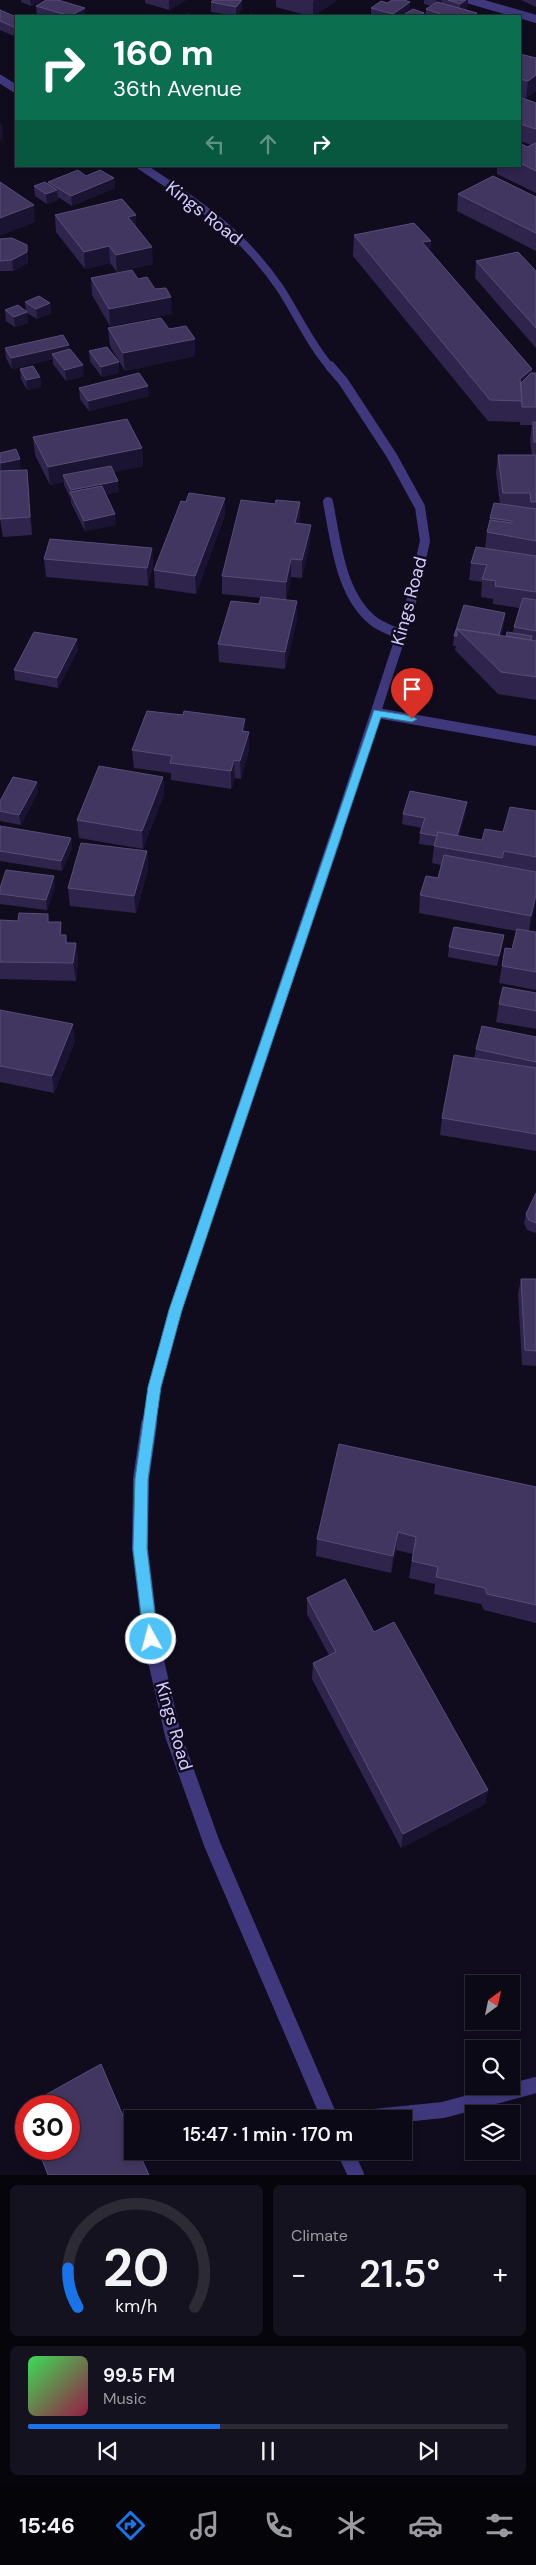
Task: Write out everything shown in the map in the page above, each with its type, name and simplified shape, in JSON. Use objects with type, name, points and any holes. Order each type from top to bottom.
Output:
[{"type":"street","points":[[470,0],[536,19]]},
{"type":"street","points":[[0,78],[15,88]]},
{"type":"street","name":"Kings Road","points":[[142,167],[210,212],[245,244],[278,287],[322,357],[343,381],[405,480],[420,507],[425,541],[401,635],[377,713],[176,1310],[154,1387],[142,1479],[141,1558],[151,1639],[173,1735],[212,1844],[326,2110]]},
{"type":"street","points":[[328,502],[342,566],[357,602],[375,623],[401,635]]},
{"type":"street","points":[[377,713],[536,741]]},
{"type":"street","points":[[412,2113],[443,2110],[536,2085]]},
{"type":"street","points":[[349,2160],[356,2175]]},
{"type":"building","points":[[46,0],[58,0],[85,8],[72,15],[67,15],[36,6]]},
{"type":"building","points":[[213,0],[242,0],[236,7],[211,2]]},
{"type":"building","points":[[392,0],[410,2],[393,14],[371,8],[381,1],[387,3]]},
{"type":"building","points":[[448,0],[466,0],[460,4]]},
{"type":"building","points":[[437,2],[477,13],[473,15],[443,15],[426,9]]},
{"type":"building","points":[[413,9],[424,13],[420,15],[404,15]]},
{"type":"building","points":[[0,10],[15,17],[15,28],[0,21]]},
{"type":"building","points":[[521,54],[536,58],[536,75],[528,81],[521,79]]},
{"type":"building","points":[[521,97],[536,103],[536,129],[521,124]]},
{"type":"building","points":[[536,143],[536,171],[521,164],[521,144],[527,147]]},
{"type":"building","points":[[78,170],[86,176],[100,170],[114,178],[71,196],[48,182]]},
{"type":"building","points":[[493,176],[536,197],[536,233],[458,194]]},
{"type":"building","points":[[0,182],[34,205],[0,218]]},
{"type":"building","points":[[45,182],[57,190],[46,194],[34,186]]},
{"type":"building","points":[[122,199],[136,215],[128,217],[152,247],[116,255],[109,246],[84,252],[55,215]]},
{"type":"building","points":[[414,223],[431,241],[422,242],[532,369],[520,379],[522,401],[490,400],[354,235]]},
{"type":"building","points":[[12,238],[27,245],[27,252],[12,260],[0,261],[0,239]]},
{"type":"building","points":[[518,252],[536,271],[536,328],[476,261]]},
{"type":"building","points":[[132,270],[138,279],[147,277],[155,289],[166,288],[171,297],[109,309],[91,278]]},
{"type":"building","points":[[39,296],[50,303],[36,309],[25,302]]},
{"type":"building","points":[[18,305],[27,312],[14,317],[5,310]]},
{"type":"building","points":[[161,318],[169,329],[186,326],[195,339],[123,353],[108,328]]},
{"type":"building","points":[[63,335],[69,345],[11,358],[5,348]]},
{"type":"building","points":[[107,347],[119,362],[101,367],[89,351]]},
{"type":"building","points":[[70,349],[83,365],[65,370],[52,354]]},
{"type":"building","points":[[33,366],[40,377],[26,380],[20,369]]},
{"type":"building","points":[[139,373],[148,386],[88,401],[79,388]]},
{"type":"building","points":[[531,373],[536,373],[536,407],[522,407],[521,383]]},
{"type":"building","points":[[127,419],[142,448],[48,467],[33,437]]},
{"type":"building","points":[[533,422],[536,422],[536,442],[534,442]]},
{"type":"building","points":[[16,449],[20,459],[0,462],[0,453]]},
{"type":"building","points":[[498,455],[536,455],[536,502],[531,502],[530,493],[503,493]]},
{"type":"building","points":[[111,466],[118,481],[71,490],[63,475]]},
{"type":"building","points":[[27,470],[30,517],[0,519],[0,471]]},
{"type":"building","points":[[102,486],[115,514],[84,521],[70,492]]},
{"type":"building","points":[[189,493],[225,498],[195,576],[154,570],[181,501],[186,502]]},
{"type":"building","points":[[241,500],[275,504],[276,500],[300,502],[295,523],[311,525],[302,560],[291,559],[286,582],[222,576]]},
{"type":"building","points":[[494,503],[536,509],[536,541],[487,532],[490,520],[512,523],[512,521],[490,518]]},
{"type":"building","points":[[50,539],[152,548],[147,568],[44,559]]},
{"type":"building","points":[[476,547],[536,556],[536,592],[495,586],[496,581],[482,579],[487,565],[471,563]]},
{"type":"building","points":[[261,597],[297,601],[285,652],[218,644],[231,601],[259,604]]},
{"type":"building","points":[[523,598],[536,600],[536,631],[514,627]]},
{"type":"building","points":[[464,605],[505,613],[499,635],[457,629],[457,636],[454,636]]},
{"type":"building","points":[[457,629],[536,641],[536,677],[501,672]]},
{"type":"building","points":[[34,632],[77,639],[57,678],[14,670]]},
{"type":"building","points":[[507,632],[532,636],[531,640],[506,636]]},
{"type":"building","points":[[147,711],[183,715],[184,711],[245,719],[242,731],[249,732],[240,761],[234,760],[231,771],[170,763],[172,756],[132,750]]},
{"type":"building","points":[[99,766],[163,777],[142,831],[77,820]]},
{"type":"building","points":[[13,777],[37,782],[19,815],[0,811],[0,801]]},
{"type":"building","points":[[410,791],[467,802],[457,836],[438,832],[437,836],[420,833],[425,818],[403,814]]},
{"type":"building","points":[[510,807],[536,811],[536,857],[504,851],[502,858],[434,846],[438,832],[482,840],[485,829],[503,832]]},
{"type":"building","points":[[0,826],[71,838],[61,861],[0,851]]},
{"type":"building","points":[[81,843],[147,851],[134,896],[68,888]]},
{"type":"building","points":[[444,855],[536,872],[536,895],[531,916],[420,895],[426,876],[438,878]]},
{"type":"building","points":[[6,870],[54,876],[46,900],[0,894]]},
{"type":"building","points":[[19,913],[48,914],[48,922],[61,922],[60,935],[66,935],[66,943],[76,943],[73,963],[0,962],[0,920],[18,921]]},
{"type":"building","points":[[454,927],[504,935],[499,956],[449,947]]},
{"type":"building","points":[[517,929],[536,932],[536,972],[502,966],[505,948],[512,949]]},
{"type":"building","points":[[503,987],[536,993],[536,1011],[499,1004]]},
{"type":"building","points":[[0,1010],[73,1024],[52,1076],[0,1066]]},
{"type":"building","points":[[482,1026],[536,1037],[536,1062],[476,1049]]},
{"type":"building","points":[[454,1055],[536,1068],[536,1134],[442,1118]]},
{"type":"building","points":[[536,1193],[536,1223],[529,1220],[526,1214]]},
{"type":"building","points":[[521,1279],[536,1279],[536,1351],[525,1350]]},
{"type":"building","points":[[339,1444],[536,1487],[536,1605],[487,1594],[485,1588],[436,1577],[438,1567],[412,1561],[416,1537],[398,1532],[393,1556],[317,1539]]},
{"type":"building","points":[[345,1579],[374,1632],[394,1622],[488,1790],[403,1834],[313,1663],[336,1652],[307,1598]]},
{"type":"building","points":[[101,2064],[124,2118],[124,2160],[142,2160],[149,2175],[48,2175],[42,2160],[80,2160],[80,2095],[45,2095]]},
{"type":"route","points":[[151,1639],[140,1549],[142,1479],[154,1387],[176,1310],[377,713],[412,719]]}]
